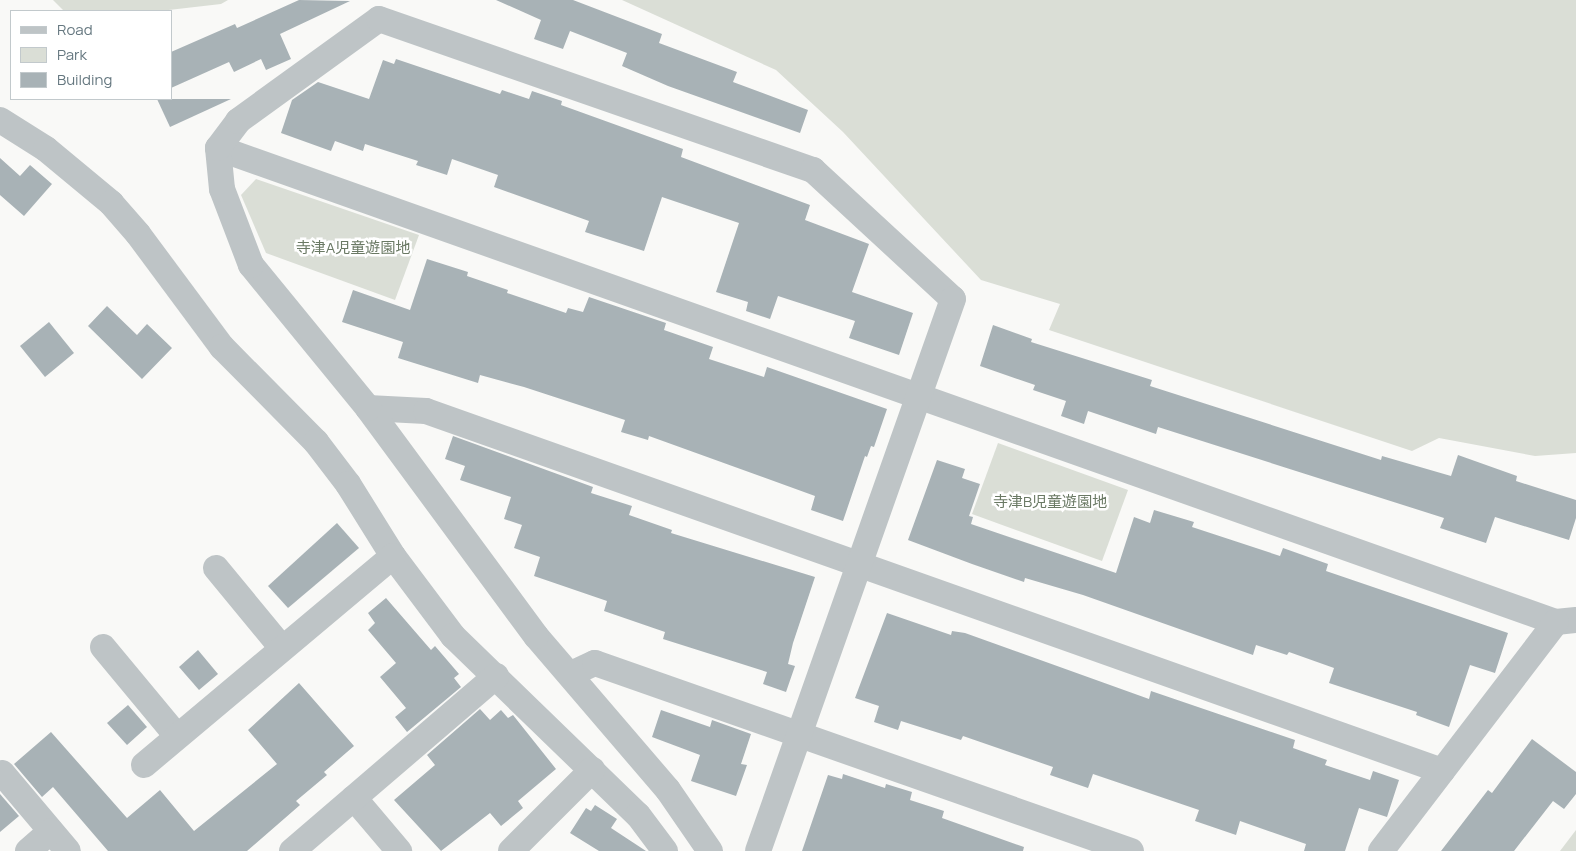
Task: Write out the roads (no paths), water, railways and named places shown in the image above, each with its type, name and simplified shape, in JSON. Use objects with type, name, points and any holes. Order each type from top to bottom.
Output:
[{"type":"street","points":[[710,851],[668,790],[571,674],[536,636],[368,408],[251,265],[222,188],[218,148],[238,121],[379,19],[813,170],[953,299],[758,851]]},
{"type":"street","points":[[0,120],[46,149],[111,203],[138,234],[222,347],[316,442],[348,484],[393,556],[454,636],[638,815],[665,851]]},
{"type":"street","points":[[218,148],[918,396],[1566,621],[1442,771],[1381,851]]},
{"type":"street","points":[[368,408],[426,411],[1442,771]]},
{"type":"street","points":[[144,765],[393,556]]},
{"type":"street","points":[[216,568],[282,648]]},
{"type":"street","points":[[103,647],[177,736]]},
{"type":"street","points":[[571,674],[595,663],[1131,851]]},
{"type":"street","points":[[292,851],[496,676]]},
{"type":"street","points":[[511,851],[592,770]]},
{"type":"street","points":[[2,773],[68,851]]},
{"type":"street","points":[[354,798],[399,851]]},
{"type":"street","points":[[28,851],[52,831]]},
{"type":"park label","name":"寺津A児童遊園地","points":[[353,248]]},
{"type":"park label","name":"寺津B児童遊園地","points":[[1050,502]]}]
